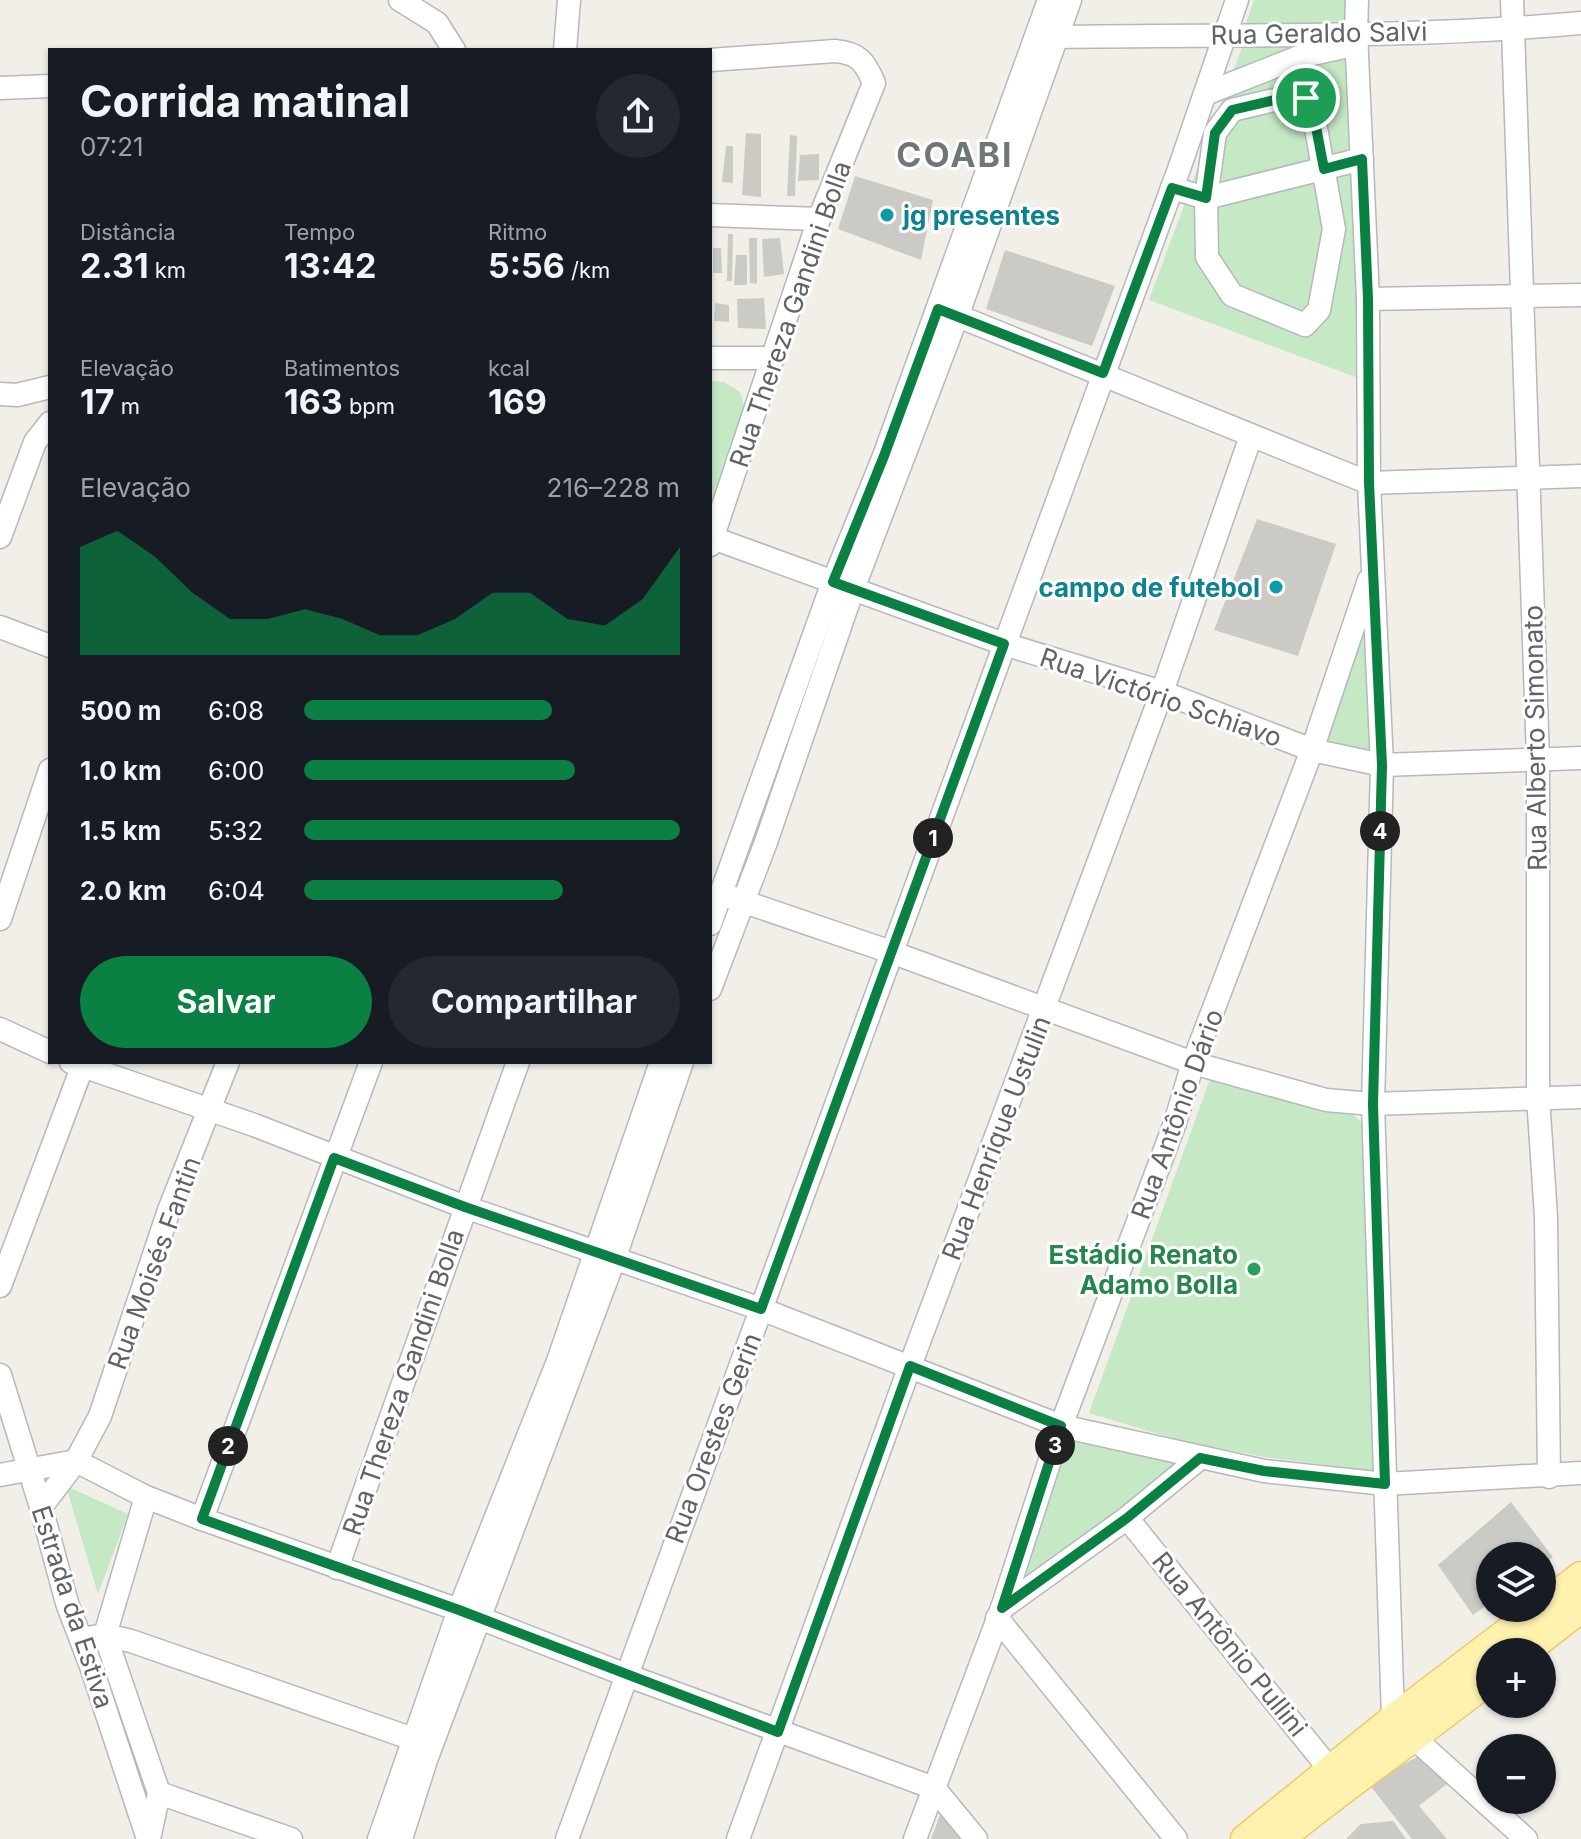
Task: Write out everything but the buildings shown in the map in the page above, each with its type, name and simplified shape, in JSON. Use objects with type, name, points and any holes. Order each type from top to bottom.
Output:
[{"type":"main road","points":[[1556,1595],[1581,1576]]},
{"type":"main road","points":[[1543,1638],[1581,1608]]},
{"type":"main road","points":[[1506,1638],[1524,1622]]},
{"type":"main road","points":[[1280,1839],[1393,1719],[1476,1661]]},
{"type":"main road","points":[[1245,1839],[1338,1779],[1413,1740],[1476,1690]]},
{"type":"street","points":[[400,0],[437,23],[453,48]]},
{"type":"street","points":[[565,48],[569,0]]},
{"type":"street","points":[[1047,35],[1049,0]]},
{"type":"street","points":[[712,984],[744,902],[884,456],[948,312],[1047,35],[1070,0]]},
{"type":"street","name":"Rua Orestes Gerin","points":[[567,1839],[1205,94],[1227,43],[1237,0]]},
{"type":"street","points":[[1357,0],[1368,299],[1369,483],[1382,765],[1373,1104],[1393,1719],[1526,1839]]},
{"type":"street","name":"Rua Alberto Simonato","points":[[1512,0],[1538,759],[1538,1097],[1546,1217],[1549,1477]]},
{"type":"street","name":"Rua Geraldo Salvi","points":[[1047,35],[1227,43],[1512,30],[1581,23]]},
{"type":"street","points":[[1205,94],[1356,38]]},
{"type":"street","name":"Rua Thereza Gandini Bolla","points":[[712,60],[835,51],[852,53],[867,65],[874,83],[819,219],[712,537]]},
{"type":"street","points":[[0,88],[48,86]]},
{"type":"street","points":[[1287,97],[1306,98],[1314,113],[1334,229],[1319,310],[1305,325],[1232,295],[1207,257],[1206,198],[1215,133],[1232,110],[1287,97]]},
{"type":"street","points":[[1172,188],[1206,198],[1362,159]]},
{"type":"street","points":[[712,215],[819,219]]},
{"type":"street","points":[[1368,299],[1581,295]]},
{"type":"street","points":[[948,312],[1369,483],[1581,476]]},
{"type":"street","points":[[712,358],[773,358]]},
{"type":"street","points":[[0,394],[17,395],[48,387]]},
{"type":"street","points":[[0,537],[35,442],[48,426]]},
{"type":"street","name":"Rua Henrique Ustulin","points":[[738,1839],[910,1366],[1162,692],[1251,436]]},
{"type":"street","name":"Rua Victório Schiavo","points":[[712,540],[1004,644],[1162,692],[1312,750],[1382,765],[1581,758]]},
{"type":"street","name":"Rua Antônio Dário","points":[[915,1839],[999,1613],[1061,1426],[1170,1138],[1193,1063],[1312,750],[1373,569]]},
{"type":"street","points":[[712,911],[715,891],[739,847],[843,586]]},
{"type":"street","points":[[0,627],[48,645]]},
{"type":"street","points":[[0,919],[48,776]]},
{"type":"street","points":[[715,891],[1193,1063],[1326,1100],[1373,1104],[1581,1097]]},
{"type":"street","points":[[0,1029],[48,1051]]},
{"type":"street","points":[[0,1286],[79,1064],[254,1125],[465,1207],[761,1309],[1061,1426],[1264,1471],[1385,1484],[1581,1473]]},
{"type":"street","name":"Rua Moisés Fantin","points":[[41,1507],[76,1461],[100,1416],[169,1210],[227,1064]]},
{"type":"street","points":[[202,1519],[370,1064]]},
{"type":"street","name":"Rua Thereza Gandini Bolla","points":[[337,1568],[517,1064]]},
{"type":"street","points":[[606,1255],[660,1064]]},
{"type":"street","points":[[401,1839],[517,1469],[681,1064]]},
{"type":"street","name":"Estrada da Estiva","points":[[0,1375],[67,1603],[148,1839]]},
{"type":"street","points":[[1176,1839],[999,1613],[1127,1518],[1200,1458]]},
{"type":"street","points":[[0,1475],[76,1461],[146,1497],[202,1519],[934,1788],[976,1839]]},
{"type":"street","points":[[146,1497],[105,1635],[159,1793],[148,1839]]},
{"type":"street","name":"Rua Antônio Pullini","points":[[1127,1518],[1338,1779]]},
{"type":"street","points":[[379,1839],[416,1740],[470,1615]]},
{"type":"street","points":[[81,1639],[105,1635],[131,1641],[416,1740]]},
{"type":"street","points":[[135,1800],[159,1793],[291,1839]]},
{"type":"green space","points":[[1254,0],[1347,0],[1345,26],[1246,23]]},
{"type":"green space","points":[[1246,37],[1352,38],[1358,378],[1149,300]]},
{"type":"green space","points":[[712,381],[724,382],[740,392],[744,406],[712,500]]},
{"type":"green space","points":[[1371,590],[1380,760],[1320,749]]},
{"type":"green space","name":"Estádio Renato Adamo Bolla","points":[[1210,1079],[1321,1112],[1354,1115],[1363,1124],[1374,1471],[1265,1457],[1182,1441],[1089,1413]]},
{"type":"green space","points":[[1073,1433],[1182,1463],[1016,1587]]},
{"type":"green space","points":[[66,1486],[128,1514],[98,1594]]},
{"type":"place","name":"jg presentes","points":[[887,215]]},
{"type":"place","name":"campo de futebol","points":[[1276,587]]},
{"type":"place","name":"Estádio Renato Adamo Bolla","points":[[1254,1269]]},
{"type":"district","name":"COABI","points":[[955,154]]},
{"type":"route","points":[[1287,97],[1306,98],[1314,113],[1324,169],[1362,159],[1368,299],[1369,483],[1382,765],[1373,1104],[1385,1484],[1264,1471],[1200,1458],[1127,1518],[1002,1608],[1061,1426],[910,1366],[778,1732],[459,1610],[202,1519],[334,1158],[465,1207],[761,1309],[1004,644],[833,582],[938,309],[958,314],[1103,373],[1172,188],[1206,198],[1215,133],[1232,110],[1287,97]]}]
